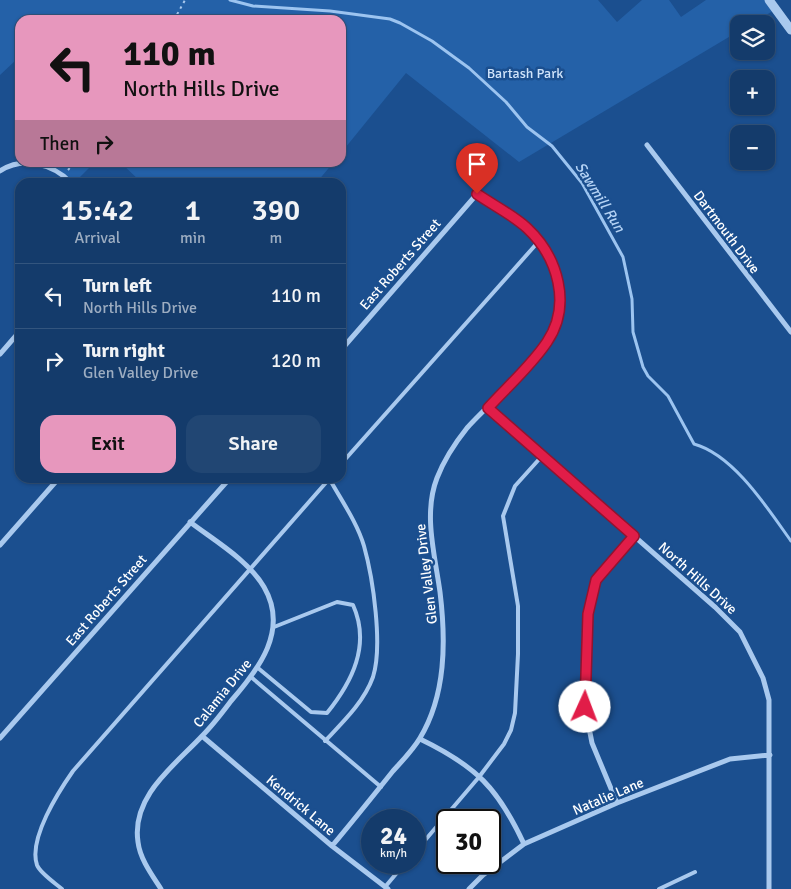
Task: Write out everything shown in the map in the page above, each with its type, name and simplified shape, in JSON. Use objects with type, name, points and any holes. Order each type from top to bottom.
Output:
[{"type":"street","points":[[769,0],[791,30]]},
{"type":"street","name":"Dartmouth Drive","points":[[647,145],[785,327],[791,332]]},
{"type":"street","points":[[0,171],[15,167]]},
{"type":"street","points":[[49,167],[66,178]]},
{"type":"street","name":"Glen Valley Drive","points":[[332,846],[420,739],[434,708],[439,686],[444,638],[431,530],[430,504],[437,478],[450,452],[467,429],[547,342],[559,314],[560,292],[555,268],[539,241],[526,227],[477,194]]},
{"type":"street","name":"East Roberts Street","points":[[346,344],[477,194]]},
{"type":"street","points":[[785,327],[791,322]]},
{"type":"street","points":[[0,354],[15,337]]},
{"type":"street","name":"North Hills Drive","points":[[488,408],[715,607],[740,632],[763,678],[768,700],[770,755],[769,889]]},
{"type":"street","points":[[0,545],[55,483]]},
{"type":"street","name":"East Roberts Street","points":[[1,734],[225,483]]},
{"type":"street","name":"Calamia Drive","points":[[161,889],[149,871],[138,842],[141,809],[164,774],[202,736],[258,668],[270,646],[274,627],[270,600],[263,586],[249,568],[190,522]]},
{"type":"street","points":[[617,803],[592,743],[585,707],[588,614],[596,580],[634,536]]},
{"type":"street","name":"Kendrick Lane","points":[[202,736],[332,846],[387,888]]},
{"type":"street","points":[[420,739],[443,751],[479,777],[493,790],[508,811],[524,844]]},
{"type":"street","name":"Natalie Lane","points":[[468,889],[483,875],[524,844],[617,803],[730,759],[770,755]]},
{"type":"lane","points":[[346,458],[539,241]]},
{"type":"lane","points":[[426,839],[479,777],[504,744],[511,730],[515,713],[518,606],[503,516],[515,486],[542,456]]},
{"type":"lane","points":[[62,889],[37,866],[35,852],[50,809],[59,791],[73,771],[325,483]]},
{"type":"lane","points":[[325,741],[342,724],[365,693],[372,677],[379,642],[364,546],[332,483]]},
{"type":"lane","points":[[258,668],[310,712],[323,714],[327,713],[348,684],[356,666],[359,631],[353,605],[337,602],[274,627]]},
{"type":"lane","points":[[251,677],[380,787]]},
{"type":"lane","points":[[659,889],[695,872]]},
{"type":"lane","points":[[387,888],[397,874]]},
{"type":"path","points":[[177,15],[185,0]]},
{"type":"path","points":[[63,175],[70,167]]},
{"type":"green space","name":"Bartash Park","points":[[0,0],[598,0],[617,22],[642,0],[669,0],[681,17],[706,0],[769,0],[776,9],[766,15],[730,15],[730,36],[519,162],[406,73],[346,147],[346,15],[15,15],[15,61],[0,75]]},
{"type":"green space","points":[[48,167],[90,167],[79,178],[64,178]]},
{"type":"green space","points":[[125,167],[330,167],[320,178],[137,178]]},
{"type":"waterway","name":"Sawmill Run","points":[[230,0],[253,6],[330,11],[390,19],[400,23],[432,41],[469,68],[506,102],[527,127],[552,146],[582,183],[623,257],[632,299],[633,332],[643,367],[648,376],[668,396],[694,444],[709,450],[736,471],[761,499],[791,541]]},
{"type":"route","points":[[477,194],[526,227],[544,246],[555,268],[560,292],[559,314],[547,342],[488,408],[634,536],[616,554],[596,580],[588,614],[585,707]]}]
